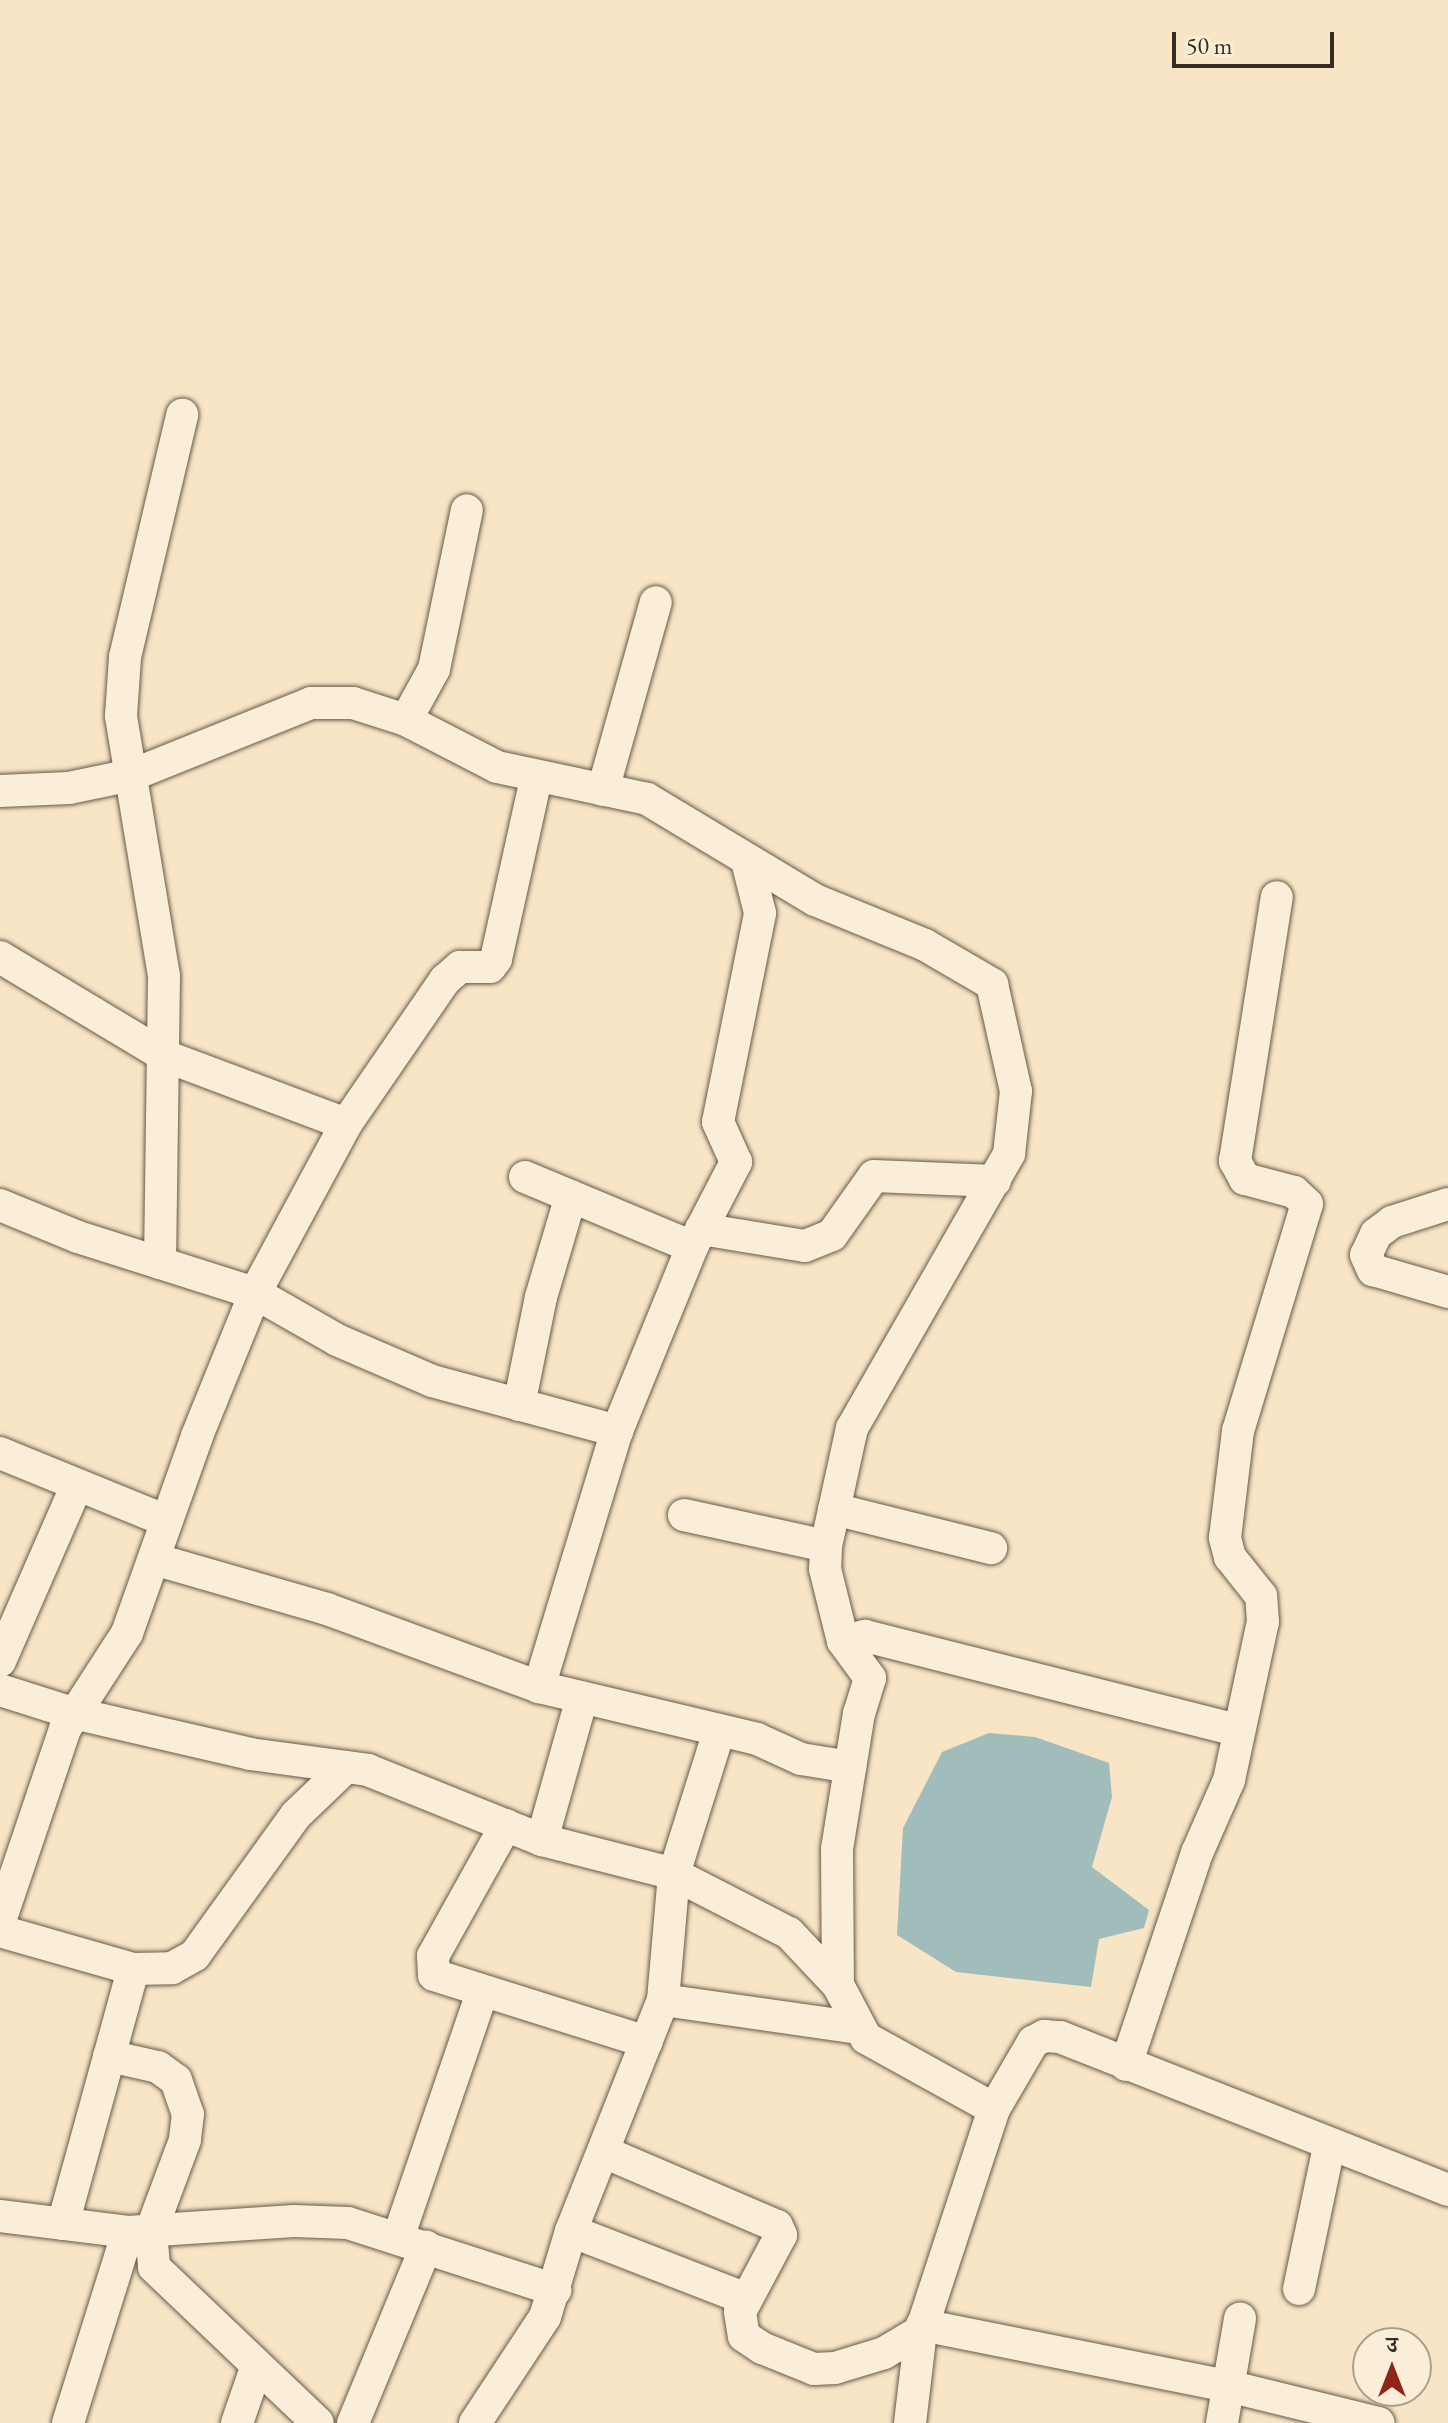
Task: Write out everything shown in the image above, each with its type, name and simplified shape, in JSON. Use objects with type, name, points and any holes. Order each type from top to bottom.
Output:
[{"type":"street","points":[[160,1263],[164,976],[121,716],[125,657],[182,415]]},
{"type":"street","points":[[406,720],[434,669],[467,510]]},
{"type":"street","points":[[603,790],[656,602]]},
{"type":"street","points":[[0,791],[69,788],[132,775],[311,703],[353,703],[406,720],[497,767],[536,779],[647,799],[815,900],[925,945],[992,984],[1016,1091],[1016,1130],[995,1181],[852,1428],[826,1546],[825,1569],[843,1641],[870,1678],[850,1767],[837,1849],[838,1985]]},
{"type":"street","points":[[0,1921],[73,1713],[127,1633],[255,1293],[346,1124],[452,971],[490,967],[496,959],[536,779]]},
{"type":"street","points":[[539,1687],[617,1431],[697,1238],[736,1162],[718,1122],[760,913],[747,861]]},
{"type":"street","points":[[1126,2065],[1197,1853],[1229,1780],[1236,1730],[1265,1609],[1226,1547],[1238,1431],[1307,1204],[1294,1192],[1245,1179],[1235,1161],[1277,897]]},
{"type":"street","points":[[0,957],[165,1056],[346,1124]]},
{"type":"street","points":[[525,1177],[571,1196],[697,1238],[805,1246],[832,1235],[874,1176],[995,1181]]},
{"type":"street","points":[[519,1405],[541,1297],[571,1196]]},
{"type":"street","points":[[1448,1204],[1392,1222],[1376,1234],[1366,1255],[1373,1270],[1448,1292]]},
{"type":"street","points":[[0,1205],[160,1263],[255,1293],[337,1340],[432,1381],[617,1431]]},
{"type":"street","points":[[0,1453],[167,1521]]},
{"type":"street","points":[[0,1661],[77,1485]]},
{"type":"street","points":[[834,1509],[991,1548]]},
{"type":"street","points":[[684,1515],[826,1546]]},
{"type":"street","points":[[154,1559],[327,1609],[539,1687],[757,1739],[801,1759],[850,1767]]},
{"type":"street","points":[[843,1641],[865,1636],[1236,1730]]},
{"type":"street","points":[[0,1690],[73,1713],[250,1754],[368,1770],[542,1840],[674,1874],[789,1933],[838,1985],[860,2028],[877,2045],[994,2109]]},
{"type":"street","points":[[542,1840],[582,1698]]},
{"type":"street","points":[[475,2423],[545,2317],[571,2231],[663,2000],[674,1874],[719,1731]]},
{"type":"street","points":[[0,1931],[133,1969],[158,1972],[195,1955],[296,1815],[346,1767]]},
{"type":"street","points":[[506,1825],[433,1956],[434,1975],[647,2042]]},
{"type":"street","points":[[63,2224],[133,1969]]},
{"type":"street","points":[[353,2423],[412,2243],[482,1992]]},
{"type":"street","points":[[663,2000],[860,2028]]},
{"type":"street","points":[[910,2423],[922,2328],[994,2109],[1033,2042],[1044,2036],[1060,2037],[1329,2147],[1448,2190]]},
{"type":"street","points":[[68,2423],[139,2231],[185,2140],[185,2104],[176,2080],[158,2067],[109,2056]]},
{"type":"street","points":[[1299,2289],[1329,2147]]},
{"type":"street","points":[[604,2152],[777,2226],[781,2235],[746,2299],[739,2326],[744,2336],[814,2369],[855,2364],[922,2328],[1228,2386],[1379,2423]]},
{"type":"street","points":[[0,2216],[139,2231],[334,2222],[412,2243],[555,2290]]},
{"type":"street","points":[[139,2231],[154,2267],[256,2368],[318,2423]]},
{"type":"street","points":[[571,2231],[746,2299]]},
{"type":"street","points":[[1222,2423],[1240,2319]]},
{"type":"street","points":[[237,2423],[256,2368]]},
{"type":"water","points":[[989,1733],[1035,1737],[1109,1763],[1112,1797],[1092,1867],[1149,1910],[1144,1928],[1099,1939],[1091,1987],[956,1972],[897,1935],[903,1828],[942,1752]]}]
